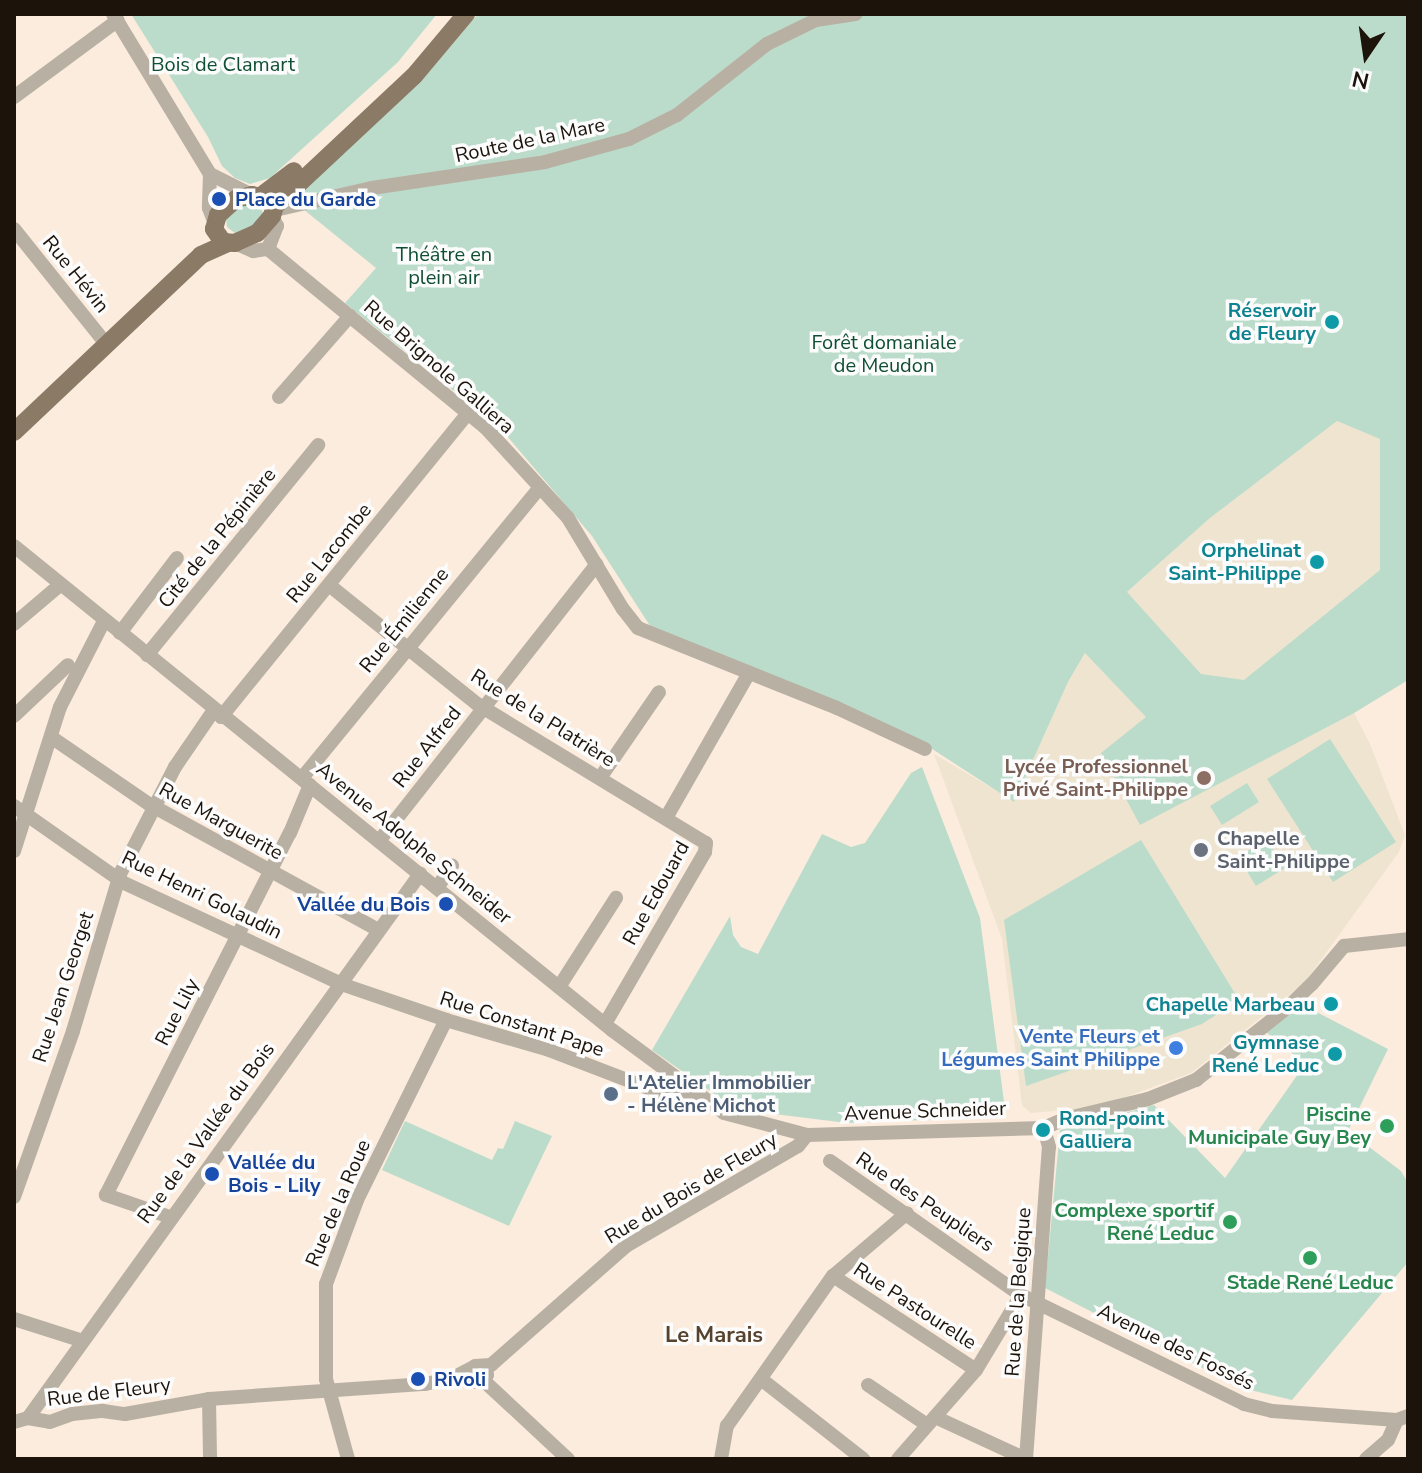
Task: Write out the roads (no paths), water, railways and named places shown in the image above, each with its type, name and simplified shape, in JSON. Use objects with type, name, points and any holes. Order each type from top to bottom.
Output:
[{"type":"main road","points":[[201,255],[257,233],[267,205],[279,185],[406,67],[450,14]]},
{"type":"main road","points":[[267,205],[414,76],[466,14]]},
{"type":"main road","points":[[14,432],[201,255],[225,206],[236,199],[267,205]]},
{"type":"main road","points":[[214,227],[219,238],[232,243]]},
{"type":"street","name":"Route de la Mare","points":[[267,205],[545,162],[629,139],[677,115],[767,44],[816,20],[856,14]]},
{"type":"street","points":[[14,97],[116,16],[210,174],[267,205],[277,226],[268,249],[253,251],[232,243]]},
{"type":"street","points":[[210,174],[209,213],[214,227]]},
{"type":"street","name":"Rue Hévin","points":[[14,229],[106,344]]},
{"type":"street","name":"Rue Brignole Galliera","points":[[268,249],[485,427],[568,518],[623,609],[638,628],[925,749]]},
{"type":"street","points":[[279,397],[350,316]]},
{"type":"street","name":"Rue Lacombe","points":[[155,808],[175,767],[329,585],[468,413]]},
{"type":"street","name":"Cité de la Pépinière","points":[[147,655],[318,445]]},
{"type":"street","name":"Rue Émilienne","points":[[306,781],[406,647],[539,488]]},
{"type":"street","name":"Avenue Adolphe Schneider","points":[[14,546],[217,714],[306,781],[693,1092],[724,1113],[807,1135]]},
{"type":"street","points":[[120,633],[177,558]]},
{"type":"street","name":"Rue Alfred","points":[[379,841],[597,564]]},
{"type":"street","points":[[14,624],[60,585]]},
{"type":"street","name":"Rue de la Platrière","points":[[329,585],[483,708],[666,818]]},
{"type":"street","points":[[14,851],[20,811],[65,698],[104,621]]},
{"type":"street","points":[[14,716],[68,665]]},
{"type":"street","name":"Rue Edouard","points":[[605,1024],[707,847],[666,818],[749,673]]},
{"type":"street","points":[[600,778],[659,692]]},
{"type":"street","name":"Rue Marguerite","points":[[51,737],[155,808],[378,930]]},
{"type":"street","name":"Rue Lily","points":[[170,1217],[106,1195],[270,871],[306,781]]},
{"type":"street","name":"Rue Jean Georget","points":[[14,1197],[73,1031],[118,880],[155,808]]},
{"type":"street","name":"Rue Henri Golaudin","points":[[20,811],[118,880],[339,983]]},
{"type":"street","points":[[437,888],[452,866]]},
{"type":"street","name":"Rue de la Vallée du Bois","points":[[21,1420],[83,1341],[420,874]]},
{"type":"street","points":[[559,987],[616,898]]},
{"type":"street","name":"Avenue Schneider","points":[[807,1135],[1044,1128],[1064,1119],[1148,1099],[1196,1080],[1296,1000],[1344,946],[1408,939]]},
{"type":"street","name":"Rue Constant Pape","points":[[339,983],[446,1020],[520,1040],[661,1093],[693,1092]]},
{"type":"street","name":"Rue de la Roue","points":[[348,1459],[328,1390],[324,1310],[326,1284],[335,1251],[446,1020]]},
{"type":"street","name":"Rue de la Belgique","points":[[1026,1459],[1049,1147],[1044,1128]]},
{"type":"street","name":"Rue du Bois de Fleury","points":[[209,1399],[425,1384],[478,1375],[626,1246],[798,1146],[807,1135]]},
{"type":"street","name":"Rue des Peupliers","points":[[830,1161],[1021,1295],[1037,1303]]},
{"type":"street","points":[[721,1459],[727,1426],[833,1276],[907,1213]]},
{"type":"street","name":"Rue Pastourelle","points":[[833,1276],[976,1370]]},
{"type":"street","points":[[898,1459],[976,1370],[1021,1295]]},
{"type":"street","name":"Avenue des Fossés","points":[[1037,1303],[1244,1404],[1272,1411],[1403,1418]]},
{"type":"street","points":[[14,1319],[83,1341]]},
{"type":"street","points":[[478,1375],[568,1459]]},
{"type":"street","points":[[761,1379],[863,1459]]},
{"type":"street","points":[[868,1385],[931,1421],[1026,1459]]},
{"type":"street","points":[[209,1399],[210,1459]]},
{"type":"street","name":"Rue de Fleury","points":[[21,1420],[50,1422],[72,1414],[103,1411],[125,1414],[209,1399]]},
{"type":"street","points":[[1366,1459],[1388,1440],[1403,1418]]},
{"type":"place","name":"Place du Garde","points":[[219,199]]},
{"type":"place","name":"Réservoir de Fleury","points":[[1332,322]]},
{"type":"place","name":"Orphelinat Saint-Philippe","points":[[1317,562]]},
{"type":"place","name":"Lycée Professionnel Privé Saint-Philippe","points":[[1204,778]]},
{"type":"place","name":"Chapelle Saint-Philippe","points":[[1201,850]]},
{"type":"place","name":"Vallée du Bois","points":[[446,904]]},
{"type":"place","name":"Chapelle Marbeau","points":[[1331,1004]]},
{"type":"place","name":"Vente Fleurs et Légumes Saint Philippe","points":[[1176,1048]]},
{"type":"place","name":"Gymnase René Leduc","points":[[1335,1054]]},
{"type":"place","name":"L'Atelier Immobilier - Hélène Michot","points":[[611,1094]]},
{"type":"place","name":"Piscine Municipale Guy Bey","points":[[1387,1126]]},
{"type":"place","name":"Rond-point Galliera","points":[[1043,1130]]},
{"type":"place","name":"Vallée du Bois - Lily","points":[[212,1174]]},
{"type":"place","name":"Complexe sportif René Leduc","points":[[1230,1222]]},
{"type":"place","name":"Stade René Leduc","points":[[1310,1258]]},
{"type":"place","name":"Rivoli","points":[[418,1379]]},
{"type":"district","name":"Le Marais","points":[[714,1336]]},
{"type":"park label","name":"Bois de Clamart","points":[[223,64]]},
{"type":"park label","name":"Théâtre en plein air","points":[[444,266]]},
{"type":"park label","name":"Forêt domaniale de Meudon","points":[[884,354]]}]
